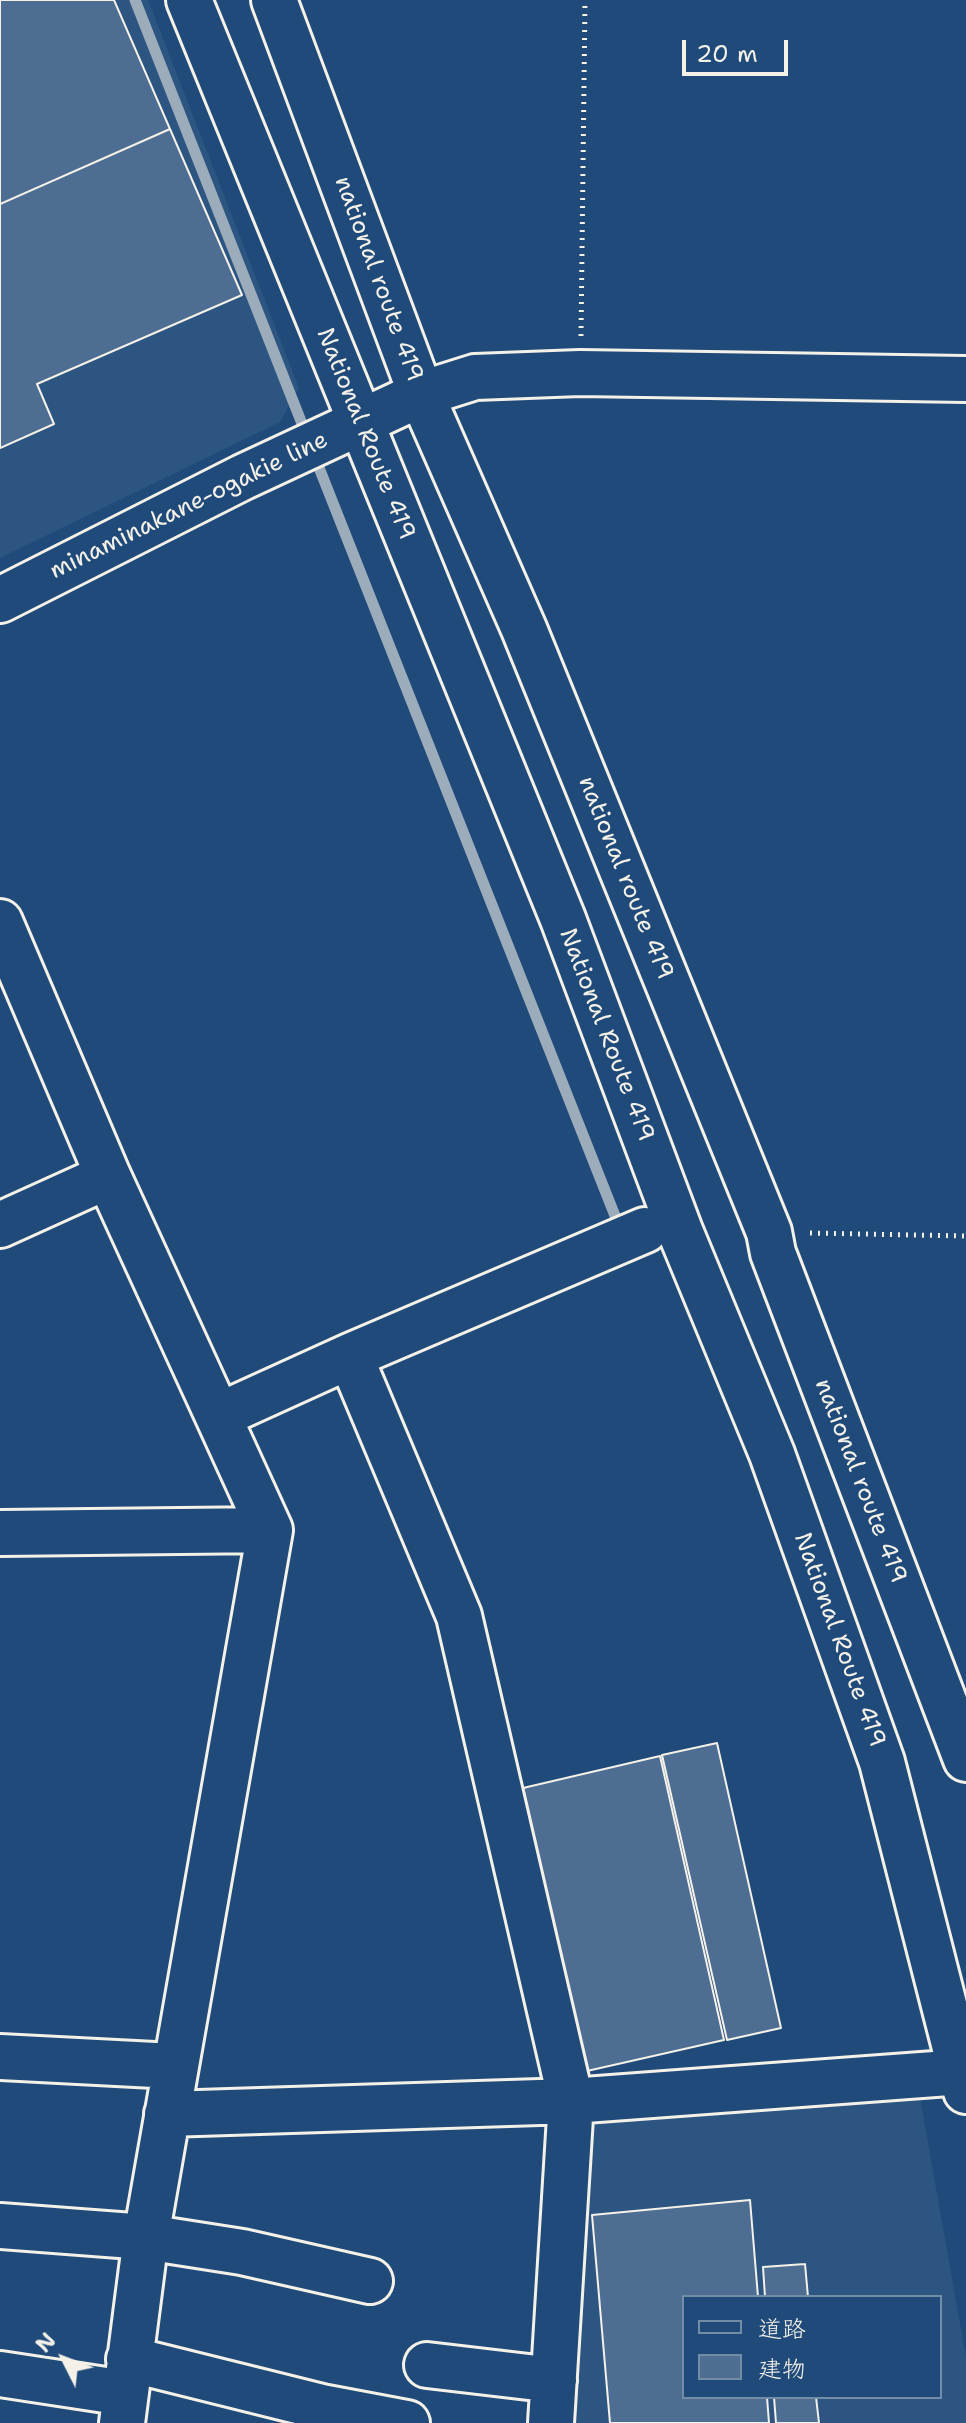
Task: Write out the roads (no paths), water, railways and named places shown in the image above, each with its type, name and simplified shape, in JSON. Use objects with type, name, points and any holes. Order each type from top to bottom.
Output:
[{"type":"main road","name":"National Route 419","points":[[189,0],[563,919],[680,1231],[772,1454],[882,1762],[964,2081]]},
{"type":"main road","name":"national route 419","points":[[274,0],[421,394],[524,629],[769,1232],[773,1253],[966,1759]]},
{"type":"main road","name":"minaminakane-ogakie line","points":[[0,600],[243,477],[421,394],[475,377],[580,373],[966,379]]},
{"type":"main road","points":[[0,922],[108,1176],[270,1530],[174,2066],[146,2237],[126,2392]]},
{"type":"main road","points":[[0,1225],[108,1176]]},
{"type":"main road","points":[[218,1416],[645,1230]]},
{"type":"main road","points":[[350,1356],[459,1616],[571,2101],[540,2378],[551,2423]]},
{"type":"main road","points":[[0,1533],[270,1530]]},
{"type":"main road","points":[[0,2057],[174,2066]]},
{"type":"main road","points":[[167,2114],[571,2101],[964,2081]]},
{"type":"main road","points":[[0,2226],[146,2237],[242,2252],[370,2281]]},
{"type":"main road","points":[[427,2365],[540,2378]]},
{"type":"main road","points":[[0,2374],[126,2392],[322,2407],[407,2423]]},
{"type":"waterway","points":[[135,0],[308,439]]},
{"type":"waterway","points":[[314,455],[621,1231]]}]
